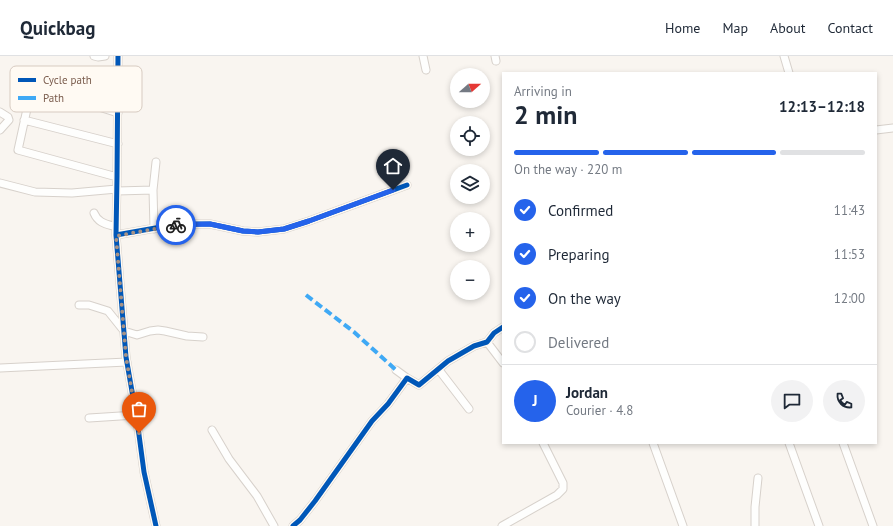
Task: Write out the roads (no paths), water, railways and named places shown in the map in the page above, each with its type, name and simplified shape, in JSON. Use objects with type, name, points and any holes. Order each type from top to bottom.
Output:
[{"type":"street","points":[[94,56],[105,56]]},
{"type":"street","points":[[423,56],[426,70]]},
{"type":"street","points":[[784,56],[789,72]]},
{"type":"street","points":[[0,112],[8,117],[9,120],[0,130]]},
{"type":"street","points":[[26,112],[18,150],[118,177]]},
{"type":"street","points":[[115,112],[118,113],[116,236],[127,362],[144,472],[156,526]]},
{"type":"street","points":[[24,120],[118,144]]},
{"type":"street","points":[[877,130],[893,128]]},
{"type":"street","points":[[154,229],[152,190],[156,162]]},
{"type":"street","points":[[0,183],[35,192],[72,193],[117,190],[152,190]]},
{"type":"street","points":[[116,236],[178,224],[210,224],[243,231],[258,232],[284,229],[407,184]]},
{"type":"street","points":[[94,213],[97,219],[102,223],[116,227]]},
{"type":"street","points":[[79,305],[89,305],[108,311],[124,331],[137,334],[150,331],[165,331],[187,336],[203,337]]},
{"type":"street","points":[[396,370],[419,386],[448,361],[474,346],[487,342],[494,332],[502,328]]},
{"type":"street","points":[[487,342],[502,362]]},
{"type":"street","points":[[0,368],[127,362]]},
{"type":"street","points":[[439,370],[469,409]]},
{"type":"street","points":[[293,526],[300,520],[315,501],[372,421],[388,404],[407,378]]},
{"type":"street","points":[[89,418],[136,415]]},
{"type":"street","points":[[212,430],[229,459],[257,496],[274,526]]},
{"type":"street","points":[[502,526],[557,495],[563,489],[563,483],[544,444]]},
{"type":"street","points":[[653,444],[683,526]]},
{"type":"street","points":[[789,444],[819,526]]},
{"type":"street","points":[[843,444],[873,526]]},
{"type":"street","points":[[755,526],[758,478]]}]
